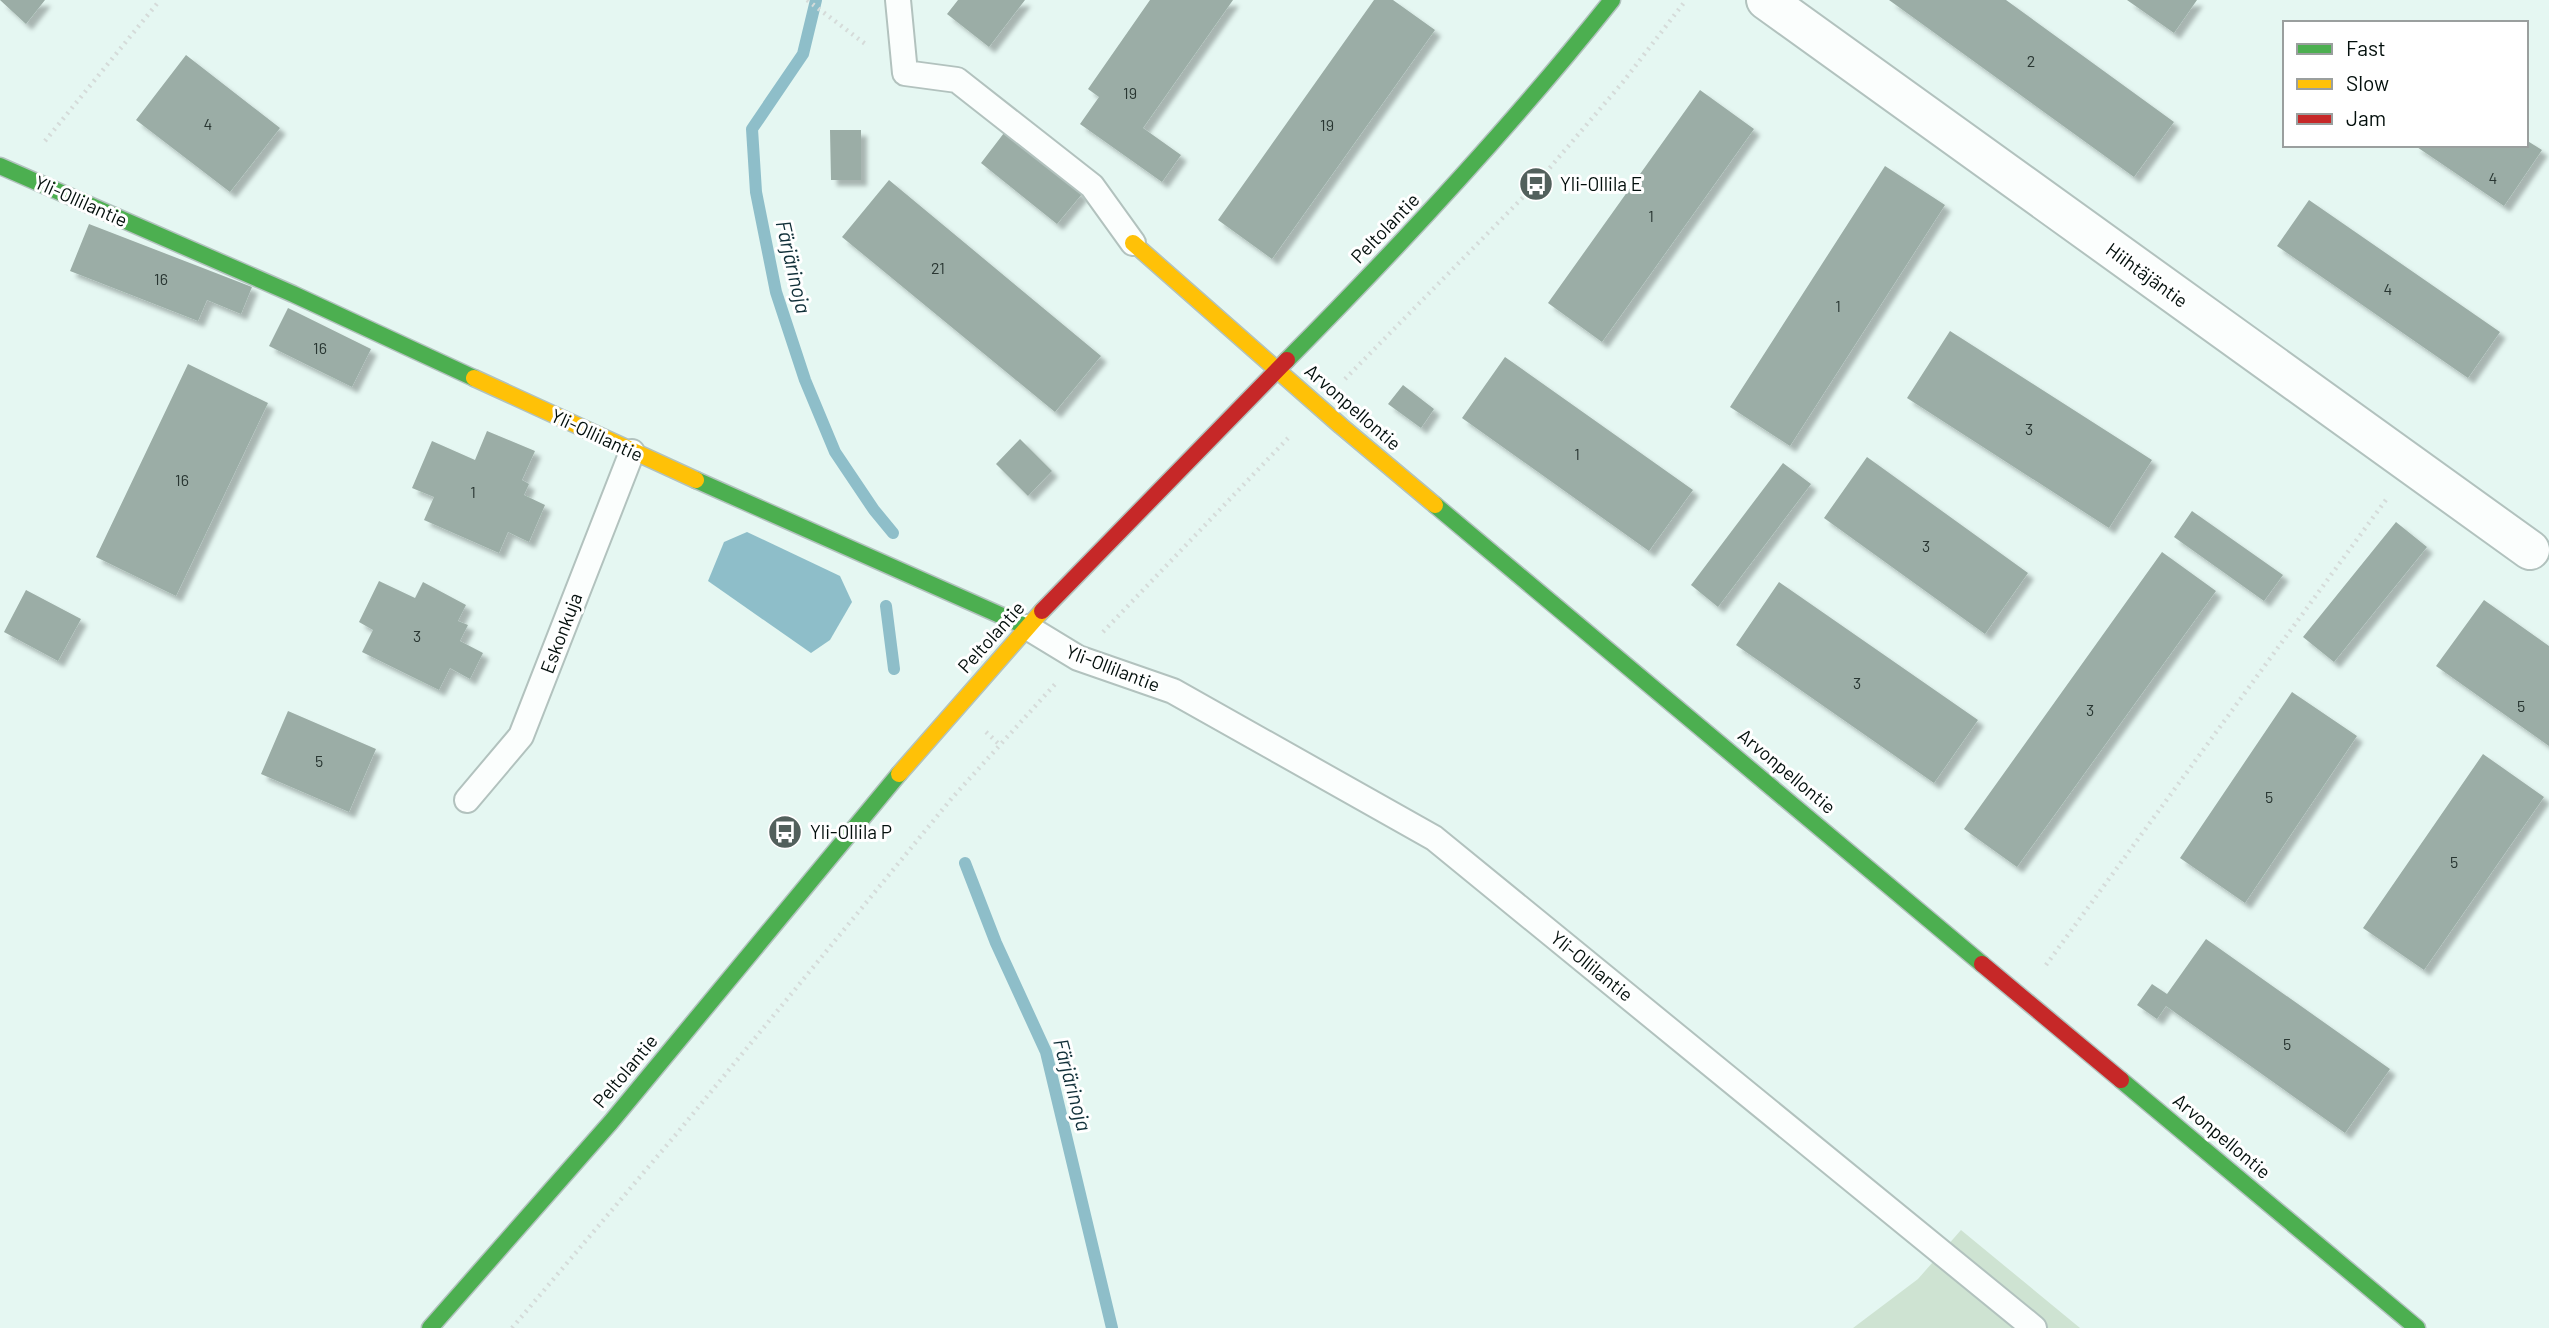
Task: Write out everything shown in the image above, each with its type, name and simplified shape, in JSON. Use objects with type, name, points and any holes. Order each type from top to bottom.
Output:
[{"type":"street","name":"Peltolantie","points":[[430,1328],[635,1093],[911,757],[1027,627],[1157,488],[1458,184],[1574,50],[1612,0]]},
{"type":"street","name":"Hiihtäjäntie","points":[[1766,0],[2530,550]]},
{"type":"street","name":"Yli-Ollilantie","points":[[4,167],[293,294],[632,452],[1027,627]]},
{"type":"street","name":"Arvonpellontie","points":[[1133,243],[1341,426],[2417,1328]]},
{"type":"lane","points":[[898,0],[905,73],[957,80],[1092,186],[1133,243]]},
{"type":"lane","name":"Eskonkuja","points":[[467,800],[521,736],[632,452]]},
{"type":"lane","name":"Yli-Ollilantie","points":[[1027,627],[1078,658],[1173,691],[1434,838],[2034,1328]]},
{"type":"path","points":[[4,167],[47,139],[160,0]]},
{"type":"path","points":[[807,0],[838,23]]},
{"type":"path","points":[[2024,996],[2411,465]]},
{"type":"green space","points":[[1961,1230],[2080,1328],[1853,1328],[1918,1279]]},
{"type":"water","points":[[747,532],[840,576],[852,602],[830,640],[811,653],[708,581],[724,542]]},
{"type":"building","points":[[0,0],[45,0],[26,24]]},
{"type":"building","points":[[958,0],[1025,0],[989,47],[947,14]]},
{"type":"building","points":[[1150,0],[1233,0],[1143,128],[1181,155],[1162,182],[1080,124],[1099,97],[1088,89]]},
{"type":"building","points":[[1374,0],[1393,0],[1435,30],[1272,259],[1218,220]]},
{"type":"building","points":[[1889,0],[2006,0],[2174,122],[2134,177]]},
{"type":"building","points":[[2127,0],[2197,0],[2174,33]]},
{"type":"building","points":[[186,55],[280,128],[230,192],[136,120]]},
{"type":"building","points":[[1700,90],[1754,129],[1602,342],[1548,303]]},
{"type":"building","points":[[830,130],[861,130],[861,180],[831,180]]},
{"type":"building","points":[[1004,133],[1082,194],[1057,224],[981,163]]},
{"type":"building","points":[[2528,141],[2542,150],[2504,206],[2417,147],[2528,147]]},
{"type":"building","points":[[1885,166],[1945,205],[1790,446],[1730,407]]},
{"type":"building","points":[[889,180],[1101,356],[1055,412],[842,237]]},
{"type":"building","points":[[2309,200],[2500,332],[2468,378],[2277,246]]},
{"type":"building","points":[[89,224],[252,287],[241,314],[207,300],[198,321],[70,271]]},
{"type":"building","points":[[288,308],[371,349],[352,387],[269,346]]},
{"type":"building","points":[[1950,331],[2152,460],[2109,528],[1907,398]]},
{"type":"building","points":[[1505,357],[1693,490],[1649,551],[1462,418]]},
{"type":"building","points":[[188,364],[268,403],[176,596],[96,557]]},
{"type":"building","points":[[1403,385],[1434,409],[1421,428],[1388,404]]},
{"type":"building","points":[[487,431],[535,451],[522,480],[529,484],[524,495],[545,505],[529,542],[508,532],[499,553],[424,520],[434,497],[412,488],[432,441],[475,460]]},
{"type":"building","points":[[1020,439],[1052,471],[1028,496],[996,464]]},
{"type":"building","points":[[1867,457],[2028,573],[1985,634],[1824,518]]},
{"type":"building","points":[[1783,463],[1811,484],[1718,607],[1691,585]]},
{"type":"building","points":[[2192,511],[2283,575],[2264,601],[2174,537]]},
{"type":"building","points":[[2396,522],[2427,547],[2334,662],[2303,637]]},
{"type":"building","points":[[2162,552],[2216,591],[2017,867],[1964,829]]},
{"type":"building","points":[[379,581],[415,598],[423,582],[466,605],[458,621],[468,625],[460,641],[483,653],[470,679],[450,668],[439,690],[362,652],[373,630],[359,622]]},
{"type":"building","points":[[1779,582],[1978,720],[1934,783],[1736,645]]},
{"type":"building","points":[[26,590],[81,619],[58,661],[4,632]]},
{"type":"building","points":[[2484,600],[2549,646],[2549,746],[2436,666]]},
{"type":"building","points":[[2292,692],[2357,736],[2245,903],[2180,858]]},
{"type":"building","points":[[288,711],[376,749],[349,812],[261,774]]},
{"type":"building","points":[[2483,754],[2544,797],[2424,970],[2363,928]]},
{"type":"building","points":[[2206,939],[2390,1069],[2345,1133],[2166,1006],[2157,1019],[2137,1005],[2152,984],[2167,994]]},
{"type":"waterway","name":"Färjärinoja","points":[[816,0],[803,54],[752,129],[756,192],[776,292],[805,380],[835,452],[893,533]]},
{"type":"waterway","name":"Färjärinoja","points":[[886,606],[894,669]]},
{"type":"waterway","name":"Färjärinoja","points":[[965,863],[996,943],[1046,1052],[1112,1328]]},
{"type":"traffic: fast","points":[[1287,360],[1454,185],[1535,94],[1612,0]]},
{"type":"traffic: fast","points":[[0,166],[293,294],[474,378]]},
{"type":"traffic: fast","points":[[696,480],[1027,627]]},
{"type":"traffic: fast","points":[[1435,505],[1982,964]]},
{"type":"traffic: fast","points":[[430,1328],[611,1122],[899,774]]},
{"type":"traffic: fast","points":[[2121,1080],[2417,1328]]},
{"type":"traffic: slow","points":[[1133,243],[1435,505]]},
{"type":"traffic: slow","points":[[474,378],[696,480]]},
{"type":"traffic: slow","points":[[899,774],[1042,611]]},
{"type":"traffic: jam","points":[[1042,611],[1287,360]]},
{"type":"traffic: jam","points":[[1982,964],[2121,1080]]},
{"type":"place","name":"Yli-Ollila E","points":[[1536,184]]},
{"type":"place","name":"Yli-Ollila P","points":[[785,832]]}]
